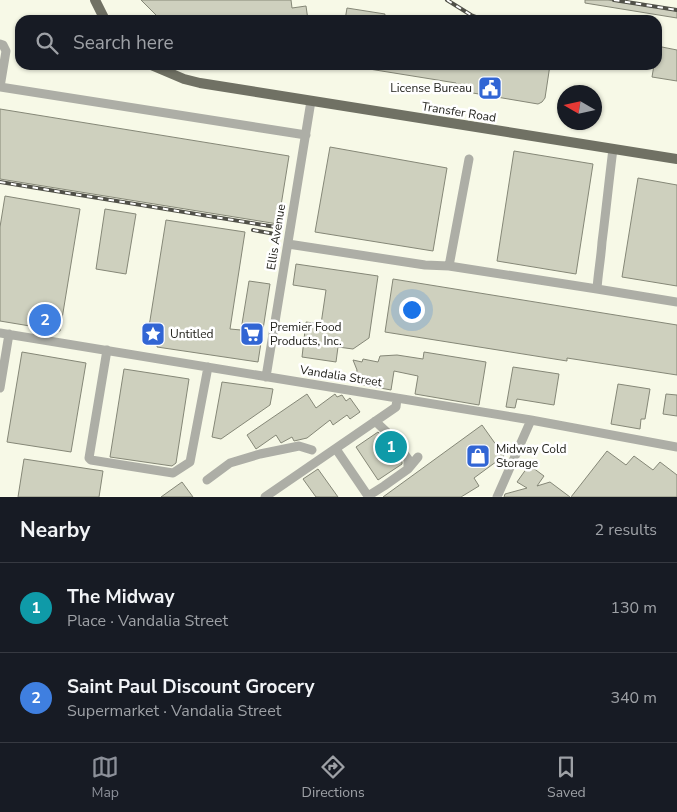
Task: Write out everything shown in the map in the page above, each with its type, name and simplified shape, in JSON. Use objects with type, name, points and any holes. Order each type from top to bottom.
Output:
[{"type":"main road","points":[[95,0],[102,15]]},
{"type":"main road","name":"Transfer Road","points":[[163,70],[200,83],[677,160]]},
{"type":"street","points":[[0,44],[4,45],[6,51],[0,87],[306,134]]},
{"type":"street","name":"Ellis Avenue","points":[[266,377],[311,101]]},
{"type":"street","points":[[597,288],[613,149]]},
{"type":"street","points":[[449,266],[469,159]]},
{"type":"street","points":[[288,244],[597,288],[677,302]]},
{"type":"street","points":[[0,388],[4,333]]},
{"type":"street","name":"Vandalia Street","points":[[4,333],[531,420],[677,447]]},
{"type":"street","points":[[107,350],[89,458],[91,460],[173,473],[190,462],[208,367]]},
{"type":"street","points":[[269,496],[396,407],[397,398]]},
{"type":"street","points":[[496,497],[531,420]]},
{"type":"street","points":[[376,421],[391,436],[408,459],[408,469]]},
{"type":"street","points":[[207,480],[230,463],[260,454],[299,446],[312,450]]},
{"type":"street","points":[[336,449],[368,496],[408,469],[418,457]]},
{"type":"building","points":[[141,0],[291,0],[292,8],[306,6],[307,15],[156,15]]},
{"type":"building","points":[[585,0],[608,0],[677,11],[677,18],[662,15],[585,3]]},
{"type":"building","points":[[347,8],[385,14],[385,15],[346,15]]},
{"type":"building","points":[[662,47],[677,50],[677,81],[652,77],[653,70],[662,70]]},
{"type":"building","points":[[375,70],[549,70],[545,98],[538,104],[461,91],[456,83]]},
{"type":"building","points":[[0,109],[289,156],[278,224],[0,179]]},
{"type":"building","points":[[330,147],[447,168],[433,251],[315,232]]},
{"type":"building","points":[[514,151],[593,164],[576,274],[497,261]]},
{"type":"building","points":[[638,178],[677,185],[677,286],[622,277]]},
{"type":"building","points":[[5,196],[80,209],[60,331],[0,321],[0,227]]},
{"type":"building","points":[[105,209],[136,214],[126,274],[96,269]]},
{"type":"building","points":[[166,220],[245,232],[230,329],[241,330],[249,281],[270,284],[258,362],[157,347],[159,335],[148,333]]},
{"type":"building","points":[[296,264],[378,276],[369,338],[353,349],[338,347],[336,362],[302,357],[306,322],[321,324],[326,290],[293,285]]},
{"type":"building","points":[[393,279],[677,325],[677,375],[567,358],[567,361],[385,332]]},
{"type":"building","points":[[22,352],[86,363],[71,452],[7,442]]},
{"type":"building","points":[[424,352],[486,362],[479,405],[415,394],[418,376],[394,371],[391,390],[355,382],[357,370],[353,360],[362,362],[363,359],[378,362],[380,356],[397,355],[423,359]]},
{"type":"building","points":[[513,367],[559,374],[554,405],[517,399],[515,408],[506,407]]},
{"type":"building","points":[[124,369],[189,379],[176,463],[172,466],[110,457]]},
{"type":"building","points":[[222,382],[273,389],[270,405],[221,439],[212,437]]},
{"type":"building","points":[[618,384],[650,389],[645,419],[641,419],[640,429],[611,424]]},
{"type":"building","points":[[307,394],[316,408],[335,394],[337,397],[342,395],[346,401],[350,398],[360,412],[350,419],[347,415],[333,425],[330,420],[307,438],[294,441],[292,437],[281,443],[276,435],[256,449],[247,435]]},
{"type":"building","points":[[666,394],[677,395],[677,416],[663,414]]},
{"type":"building","points":[[482,425],[504,456],[474,478],[479,486],[461,497],[383,497]]},
{"type":"building","points":[[378,432],[386,440],[402,464],[378,480],[356,447]]},
{"type":"building","points":[[607,451],[626,465],[634,456],[653,470],[660,462],[677,475],[677,497],[571,497]]},
{"type":"building","points":[[24,459],[103,471],[99,497],[18,497]]},
{"type":"building","points":[[529,465],[544,476],[537,486],[550,482],[570,497],[504,497],[505,494],[527,488],[517,482]]},
{"type":"building","points":[[318,469],[338,497],[316,497],[303,479]]},
{"type":"building","points":[[182,482],[193,497],[161,497]]},
{"type":"railway","points":[[447,0],[471,15]]},
{"type":"railway","points":[[614,0],[677,10]]},
{"type":"railway","points":[[0,182],[276,227]]},
{"type":"railway","points":[[253,230],[275,234]]},
{"type":"place","name":"License Bureau","points":[[490,88]]},
{"type":"place","name":"Saint Paul Discount Grocery","points":[[45,320]]},
{"type":"place","name":"Untitled","points":[[153,334]]},
{"type":"place","name":"Premier Food Products, Inc.","points":[[252,334]]},
{"type":"place","name":"The Midway","points":[[391,447]]},
{"type":"place","name":"Midway Cold Storage","points":[[478,456]]}]
